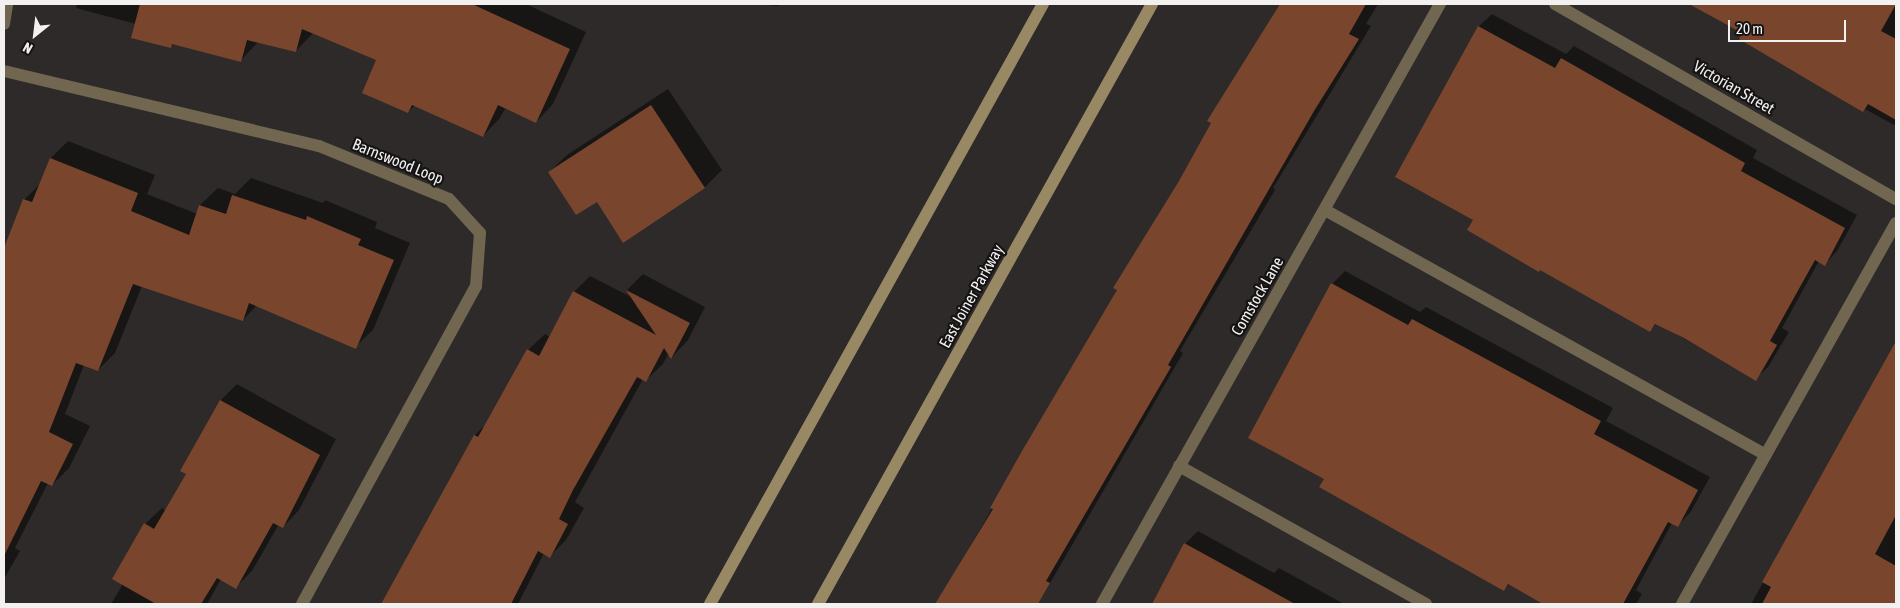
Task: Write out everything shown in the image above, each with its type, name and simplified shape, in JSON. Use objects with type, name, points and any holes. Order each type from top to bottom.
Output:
[{"type":"main road","points":[[710,604],[1043,4]]},
{"type":"main road","name":"East Joiner Parkway","points":[[818,604],[1152,4]]},
{"type":"street","points":[[4,24],[7,4]]},
{"type":"street","name":"Comstock Lane","points":[[1102,604],[1440,4]]},
{"type":"street","name":"Victorian Street","points":[[1555,4],[1896,199]]},
{"type":"street","name":"Barnswood Loop","points":[[4,71],[319,146],[449,199],[480,233],[476,286],[302,604]]},
{"type":"street","points":[[1324,210],[1766,455]]},
{"type":"street","points":[[1682,604],[1896,223]]},
{"type":"street","points":[[1180,466],[1426,604]]},
{"type":"building","points":[[140,4],[472,4],[570,49],[536,123],[498,105],[483,137],[412,105],[408,113],[362,93],[376,60],[302,29],[296,52],[247,40],[241,62],[172,44],[171,48],[131,38]]},
{"type":"building","points":[[1280,4],[1366,4],[1349,34],[1359,39],[1314,111],[1168,365],[1171,367],[1046,581],[1050,583],[1038,604],[935,604],[993,509],[990,508],[1022,451],[1117,290],[1113,288],[1179,181],[1211,123],[1207,121]]},
{"type":"building","points":[[1689,4],[1896,4],[1881,31],[1896,39],[1896,120],[1868,104],[1863,112],[1739,39],[1742,33]]},
{"type":"building","points":[[1478,26],[1555,68],[1561,58],[1745,163],[1741,171],[1845,228],[1825,266],[1815,260],[1770,341],[1777,345],[1756,381],[1684,338],[1655,324],[1650,332],[1540,270],[1539,272],[1467,230],[1473,220],[1395,177]]},
{"type":"building","points":[[651,105],[705,188],[623,243],[597,202],[576,215],[548,172]]},
{"type":"building","points":[[50,158],[138,193],[131,211],[189,235],[199,205],[226,214],[232,195],[306,220],[307,216],[361,239],[358,245],[394,260],[356,349],[249,303],[243,321],[133,284],[98,371],[76,363],[49,432],[73,444],[52,486],[41,481],[4,556],[4,248],[23,199],[32,202]]},
{"type":"building","points":[[1331,283],[1408,325],[1412,319],[1601,421],[1594,434],[1698,490],[1678,527],[1668,522],[1623,604],[1543,604],[1508,584],[1504,591],[1319,487],[1324,479],[1248,438]]},
{"type":"building","points":[[626,290],[690,323],[671,359],[664,348],[646,382],[637,377],[573,490],[559,519],[568,524],[550,558],[538,551],[511,604],[381,604],[474,435],[478,437],[527,349],[539,356],[573,291],[656,335]]},
{"type":"building","points":[[1896,341],[1896,515],[1875,554],[1896,566],[1896,604],[1762,604],[1771,587],[1762,582]]},
{"type":"building","points":[[220,400],[320,455],[283,528],[273,523],[236,589],[217,578],[201,604],[156,604],[112,579],[144,523],[154,529],[186,474],[180,471]]},
{"type":"building","points":[[1184,543],[1295,604],[1152,604]]}]
